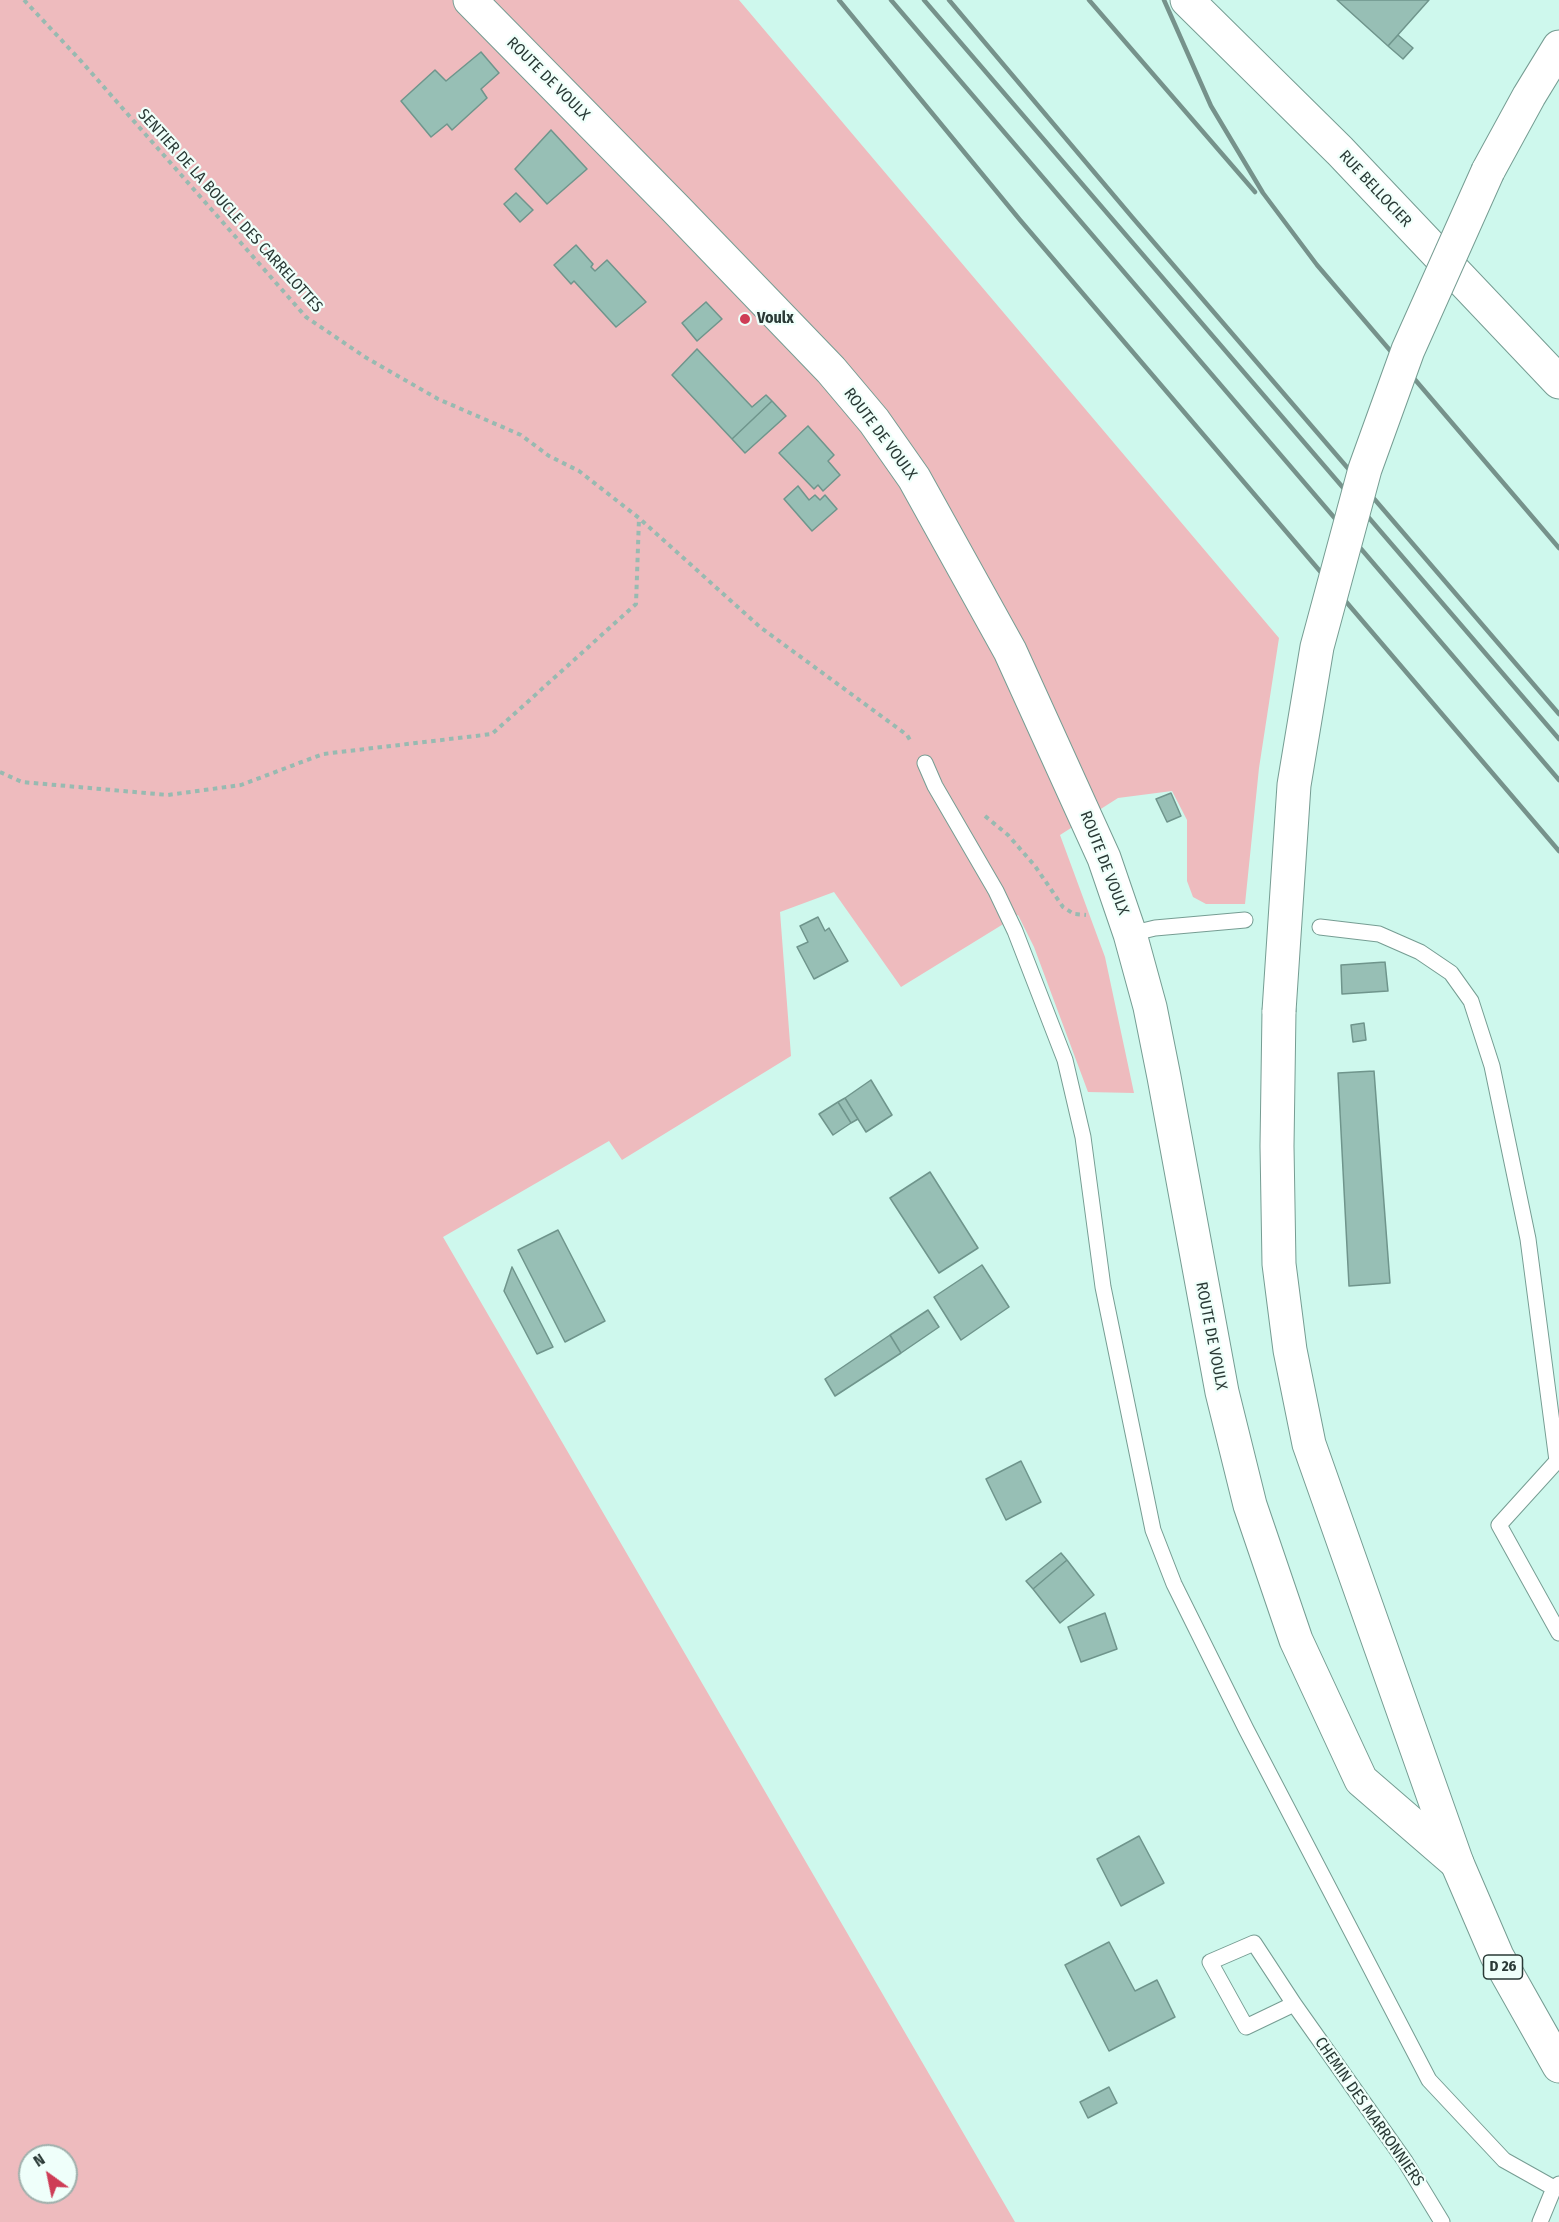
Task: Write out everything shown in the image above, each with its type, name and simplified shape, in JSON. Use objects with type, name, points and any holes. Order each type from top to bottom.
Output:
[{"type":"main road","name":"ROUTE DE VOULX","points":[[470,0],[667,199],[831,370],[874,421],[914,477],[1010,651],[1104,858],[1131,934],[1150,1007],[1164,1077],[1222,1392],[1250,1504],[1296,1640],[1361,1780],[1457,1863]]},
{"type":"main road","name":"RUE BELLOCIER","points":[[1187,0],[1340,151],[1559,382]]},
{"type":"main road","points":[[1457,1863],[1309,1444],[1290,1350],[1280,1264],[1277,1146],[1279,1011],[1294,785],[1317,647],[1365,469],[1408,350],[1488,171],[1559,47]]},
{"type":"main road","name":"D 26","points":[[1457,1863],[1497,1956],[1559,2066]]},
{"type":"lane","points":[[925,764],[1016,931],[1065,1060],[1083,1137],[1102,1287],[1153,1530],[1174,1584],[1246,1730],[1429,2080],[1504,2160],[1556,2186],[1540,2222]]},
{"type":"lane","points":[[1131,934],[1155,928],[1245,920]]},
{"type":"lane","points":[[1320,927],[1379,934],[1419,952],[1451,973],[1471,1001],[1492,1066],[1528,1239],[1557,1461],[1498,1525],[1559,1634]]},
{"type":"lane","name":"CHEMIN DES MARRONNIERS","points":[[1294,2004],[1246,2027],[1210,1962],[1254,1942],[1294,2004],[1405,2161],[1442,2222]]},
{"type":"path","name":"SENTIER DE LA BOUCLE DES CARRELOTTES","points":[[24,0],[81,61],[306,317],[365,357],[438,399],[520,435],[549,456],[579,471],[639,518],[760,627],[907,735],[925,764]]},
{"type":"path","points":[[0,772],[22,782],[168,795],[241,785],[323,754],[492,734],[636,604],[639,518]]},
{"type":"path","points":[[983,814],[1008,836],[1035,866],[1063,907],[1074,914],[1086,915],[1131,934]]},
{"type":"shaded area","points":[[0,0],[739,0],[1279,638],[1259,768],[1245,904],[1206,904],[1193,897],[1187,881],[1187,820],[1172,791],[1118,798],[1060,835],[1105,957],[1134,1093],[1088,1092],[1034,947],[1018,915],[901,987],[834,892],[780,912],[791,1056],[622,1160],[609,1141],[443,1237],[1015,2222],[0,2222]]},
{"type":"building","points":[[1337,0],[1429,0],[1388,46]]},
{"type":"building","points":[[1398,35],[1413,48],[1403,59],[1388,46]]},
{"type":"building","points":[[481,52],[499,73],[481,89],[487,98],[452,130],[447,124],[431,137],[401,101],[435,70],[446,81]]},
{"type":"building","points":[[551,130],[587,169],[547,204],[515,169]]},
{"type":"building","points":[[516,193],[533,210],[520,222],[504,204]]},
{"type":"building","points":[[576,245],[593,264],[591,267],[595,271],[607,260],[646,302],[616,327],[574,281],[571,284],[554,265]]},
{"type":"building","points":[[706,302],[722,319],[697,341],[682,323]]},
{"type":"building","points":[[697,349],[752,407],[766,395],[772,401],[732,439],[672,375]]},
{"type":"building","points":[[772,401],[786,416],[745,453],[732,439]]},
{"type":"building","points":[[808,426],[834,455],[828,461],[840,475],[823,491],[818,485],[814,489],[779,453]]},
{"type":"building","points":[[798,486],[809,500],[815,495],[820,500],[825,495],[837,509],[812,531],[784,499]]},
{"type":"building","points":[[1171,793],[1181,816],[1167,822],[1156,799]]},
{"type":"building","points":[[818,917],[825,931],[829,928],[848,961],[814,979],[797,947],[808,942],[800,926]]},
{"type":"building","points":[[1385,962],[1388,991],[1342,994],[1341,965]]},
{"type":"building","points":[[1364,1023],[1366,1040],[1353,1042],[1351,1025]]},
{"type":"building","points":[[1374,1071],[1390,1283],[1349,1286],[1338,1073]]},
{"type":"building","points":[[871,1080],[892,1115],[866,1132],[845,1098]]},
{"type":"building","points":[[845,1098],[858,1119],[851,1123],[838,1102]]},
{"type":"building","points":[[838,1102],[851,1123],[833,1135],[819,1114]]},
{"type":"building","points":[[930,1172],[978,1248],[939,1273],[890,1198]]},
{"type":"building","points":[[558,1230],[605,1321],[565,1342],[518,1250]]},
{"type":"building","points":[[982,1265],[1009,1307],[961,1340],[934,1297]]},
{"type":"building","points":[[512,1267],[553,1347],[537,1354],[504,1291]]},
{"type":"building","points":[[928,1310],[939,1327],[901,1353],[890,1335]]},
{"type":"building","points":[[890,1335],[901,1353],[835,1396],[825,1379]]},
{"type":"building","points":[[1021,1461],[1041,1502],[1006,1520],[986,1479]]},
{"type":"building","points":[[1061,1553],[1067,1560],[1033,1589],[1026,1581]]},
{"type":"building","points":[[1067,1560],[1094,1595],[1060,1623],[1033,1589]]},
{"type":"building","points":[[1105,1613],[1117,1649],[1081,1662],[1068,1627]]},
{"type":"building","points":[[1139,1836],[1164,1883],[1121,1906],[1097,1859]]},
{"type":"building","points":[[1109,1942],[1135,1991],[1157,1980],[1175,2017],[1109,2051],[1065,1965]]},
{"type":"building","points":[[1109,2087],[1117,2103],[1088,2118],[1080,2102]]},
{"type":"railway","points":[[839,0],[1020,220],[1559,851]]},
{"type":"railway","points":[[891,0],[1559,780]]},
{"type":"railway","points":[[924,0],[1559,739]]},
{"type":"railway","points":[[949,0],[1132,217],[1559,714]]},
{"type":"railway","points":[[1089,0],[1255,192]]},
{"type":"railway","points":[[1164,0],[1211,106],[1263,193],[1317,265],[1559,548]]},
{"type":"place","name":"Voulx","points":[[745,319]]}]
